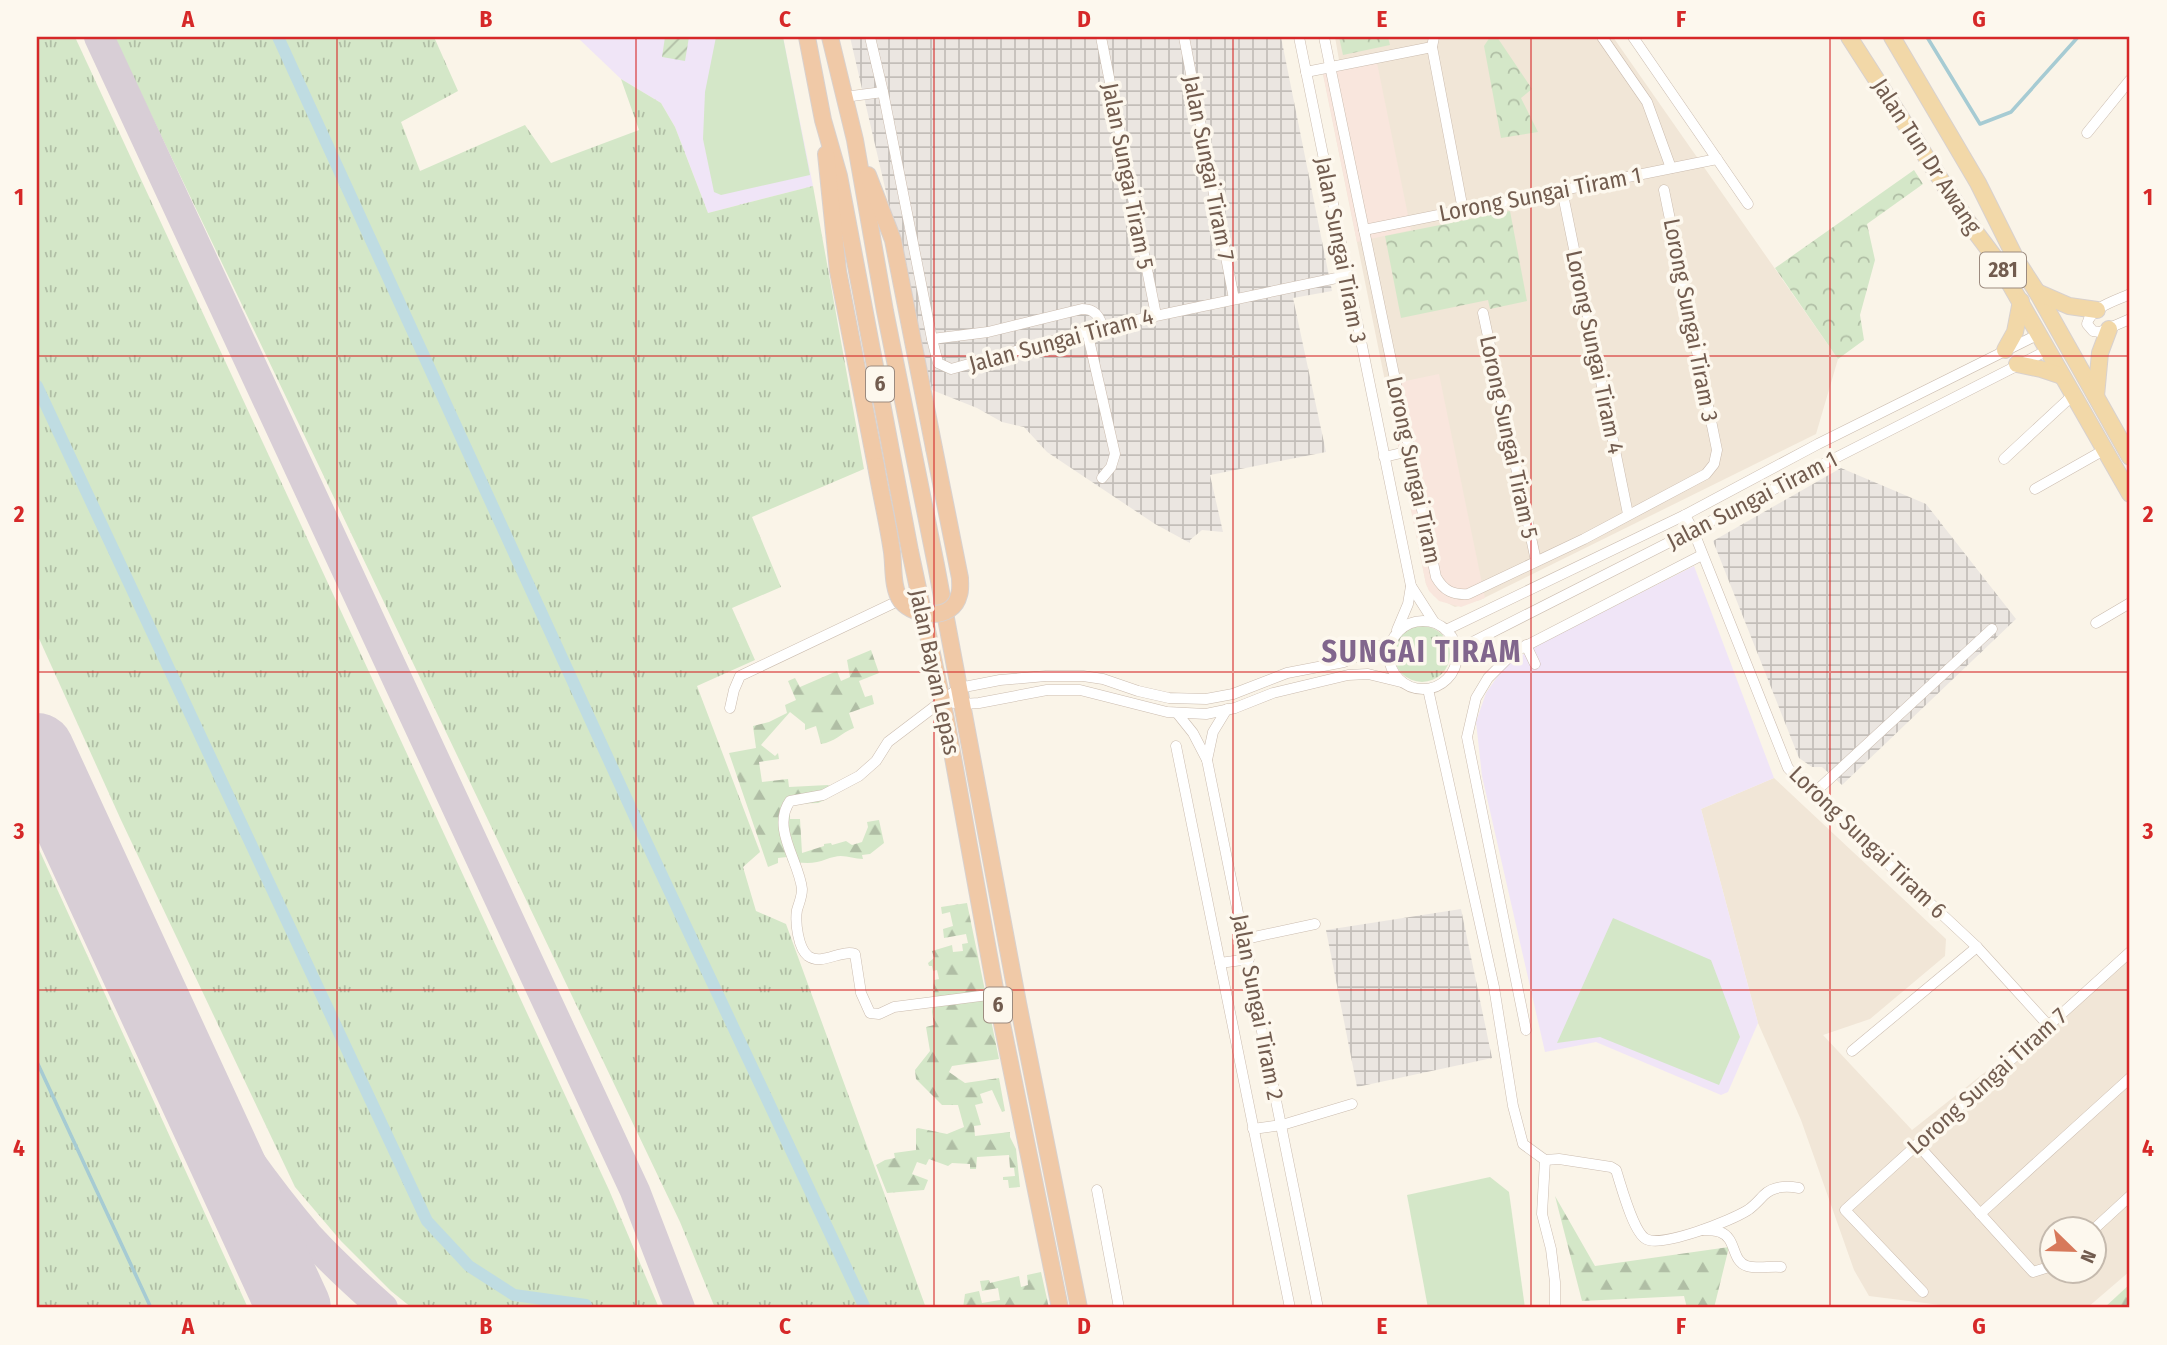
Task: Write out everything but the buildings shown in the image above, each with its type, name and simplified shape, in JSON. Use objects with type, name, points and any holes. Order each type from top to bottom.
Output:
[{"type":"highway","name":"Jalan Bayan Lepas","points":[[807,37],[823,120],[839,176],[942,701],[996,995],[1060,1308]]},
{"type":"highway","name":"Jalan Bayan Lepas","points":[[830,37],[855,140],[885,311],[1079,1308]]},
{"type":"highway","points":[[823,120],[831,223],[838,271],[892,553],[896,590],[901,600],[915,612],[935,615],[950,607],[959,597],[960,578],[893,240],[855,140]]},
{"type":"main road","name":"Jalan Tun Dr Awang","points":[[1849,37],[1968,222],[1996,258],[2130,494]]},
{"type":"main road","points":[[1862,55],[1863,37]]},
{"type":"main road","name":"Jalan Tun Dr Awang","points":[[1892,37],[1978,183],[2017,261],[2130,457]]},
{"type":"main road","points":[[2037,292],[2069,306],[2097,310]]},
{"type":"main road","points":[[2005,350],[2015,332],[2021,301]]},
{"type":"main road","points":[[2096,396],[2100,353],[2109,329]]},
{"type":"main road","points":[[2017,364],[2062,376]]},
{"type":"street","name":"Jalan Sungai Tiram 4","points":[[870,37],[938,363],[951,369],[1103,327],[1346,276]]},
{"type":"street","name":"Jalan Sungai Tiram 5","points":[[1101,37],[1156,315]]},
{"type":"street","name":"Jalan Sungai Tiram 7","points":[[1184,37],[1234,299]]},
{"type":"street","name":"Jalan Sungai Tiram 3","points":[[1299,37],[1411,586],[1434,622]]},
{"type":"street","name":"Lorong Sungai Tiram","points":[[1324,37],[1436,577],[1440,584],[1456,594],[1468,594],[1584,539],[1706,474],[1714,464],[1717,450]]},
{"type":"street","points":[[1601,37],[1647,102],[1671,168]]},
{"type":"street","points":[[1633,37],[1748,204]]},
{"type":"street","points":[[1306,72],[1433,42],[1463,210]]},
{"type":"street","points":[[2087,133],[2130,80]]},
{"type":"street","points":[[844,97],[883,92]]},
{"type":"street","name":"Lorong Sungai Tiram 1","points":[[1364,230],[1717,159]]},
{"type":"street","name":"Lorong Sungai Tiram 4","points":[[1562,190],[1628,514]]},
{"type":"street","name":"Lorong Sungai Tiram 3","points":[[1664,190],[1717,450]]},
{"type":"street","points":[[2130,294],[2097,310],[2088,318],[2087,324],[2090,329],[2100,332],[2130,319]]},
{"type":"street","points":[[932,339],[988,332],[1082,309],[1093,311],[1103,327]]},
{"type":"street","name":"Lorong Sungai Tiram 5","points":[[1483,313],[1536,561]]},
{"type":"street","points":[[1087,331],[1115,454],[1111,467],[1102,478]]},
{"type":"street","name":"Jalan Sungai Tiram 1","points":[[1446,630],[1685,515],[1818,444],[2039,334]]},
{"type":"street","name":"Jalan Sungai Tiram 1","points":[[1457,650],[2048,350]]},
{"type":"street","points":[[2004,459],[2073,395]]},
{"type":"street","points":[[1384,457],[1410,450]]},
{"type":"street","points":[[2035,489],[2104,450]]},
{"type":"street","name":"Lorong Sungai Tiram 6","points":[[1685,515],[1788,768],[1977,947],[2048,1025]]},
{"type":"street","points":[[1526,1030],[1467,737],[1476,698],[1502,660],[1526,645],[1702,555]]},
{"type":"street","name":"Jalan Sungai Tiram 3","points":[[1393,637],[1408,604],[1411,586]]},
{"type":"street","points":[[730,708],[740,676],[919,591]]},
{"type":"street","points":[[2096,622],[2130,603]]},
{"type":"street","points":[[942,701],[960,696],[1080,690],[1177,713],[1206,714],[1273,693],[1349,675],[1368,674],[1401,682],[1414,689],[1428,689],[1447,680],[1453,671],[1457,650],[1446,630],[1434,622],[1413,622],[1393,637],[1344,662],[1287,673],[1233,694],[1206,699],[1169,698],[1083,676],[1035,677],[960,696],[942,701],[888,742],[876,761],[859,776],[823,795],[790,801],[783,818],[788,848],[802,887],[796,921],[803,950],[811,958],[818,959],[847,952],[855,954],[861,993],[870,1013],[879,1014],[894,1007],[996,995]]},
{"type":"street","points":[[1814,794],[1992,629]]},
{"type":"street","points":[[1393,637],[1388,652],[1389,663],[1401,682]]},
{"type":"street","points":[[1526,645],[1535,664]]},
{"type":"street","points":[[1428,689],[1494,987],[1513,1106],[1523,1144],[1545,1160],[1559,1159],[1616,1170],[1637,1230],[1645,1239],[1665,1241],[1702,1229],[1749,1210],[1766,1192],[1787,1186],[1800,1188]]},
{"type":"street","name":"Jalan Sungai Tiram 2","points":[[1227,709],[1213,732],[1207,760],[1318,1308]]},
{"type":"street","points":[[1177,713],[1193,733],[1207,760]]},
{"type":"street","points":[[1176,746],[1290,1308]]},
{"type":"street","points":[[1245,939],[1315,924]]},
{"type":"street","points":[[1853,1051],[1977,947]]},
{"type":"street","name":"Lorong Sungai Tiram 7","points":[[1923,1292],[1844,1210],[2130,952]]},
{"type":"street","points":[[1220,963],[1249,959]]},
{"type":"street","points":[[1980,1214],[2130,1078]]},
{"type":"street","points":[[1253,1129],[1282,1125],[1352,1104]]},
{"type":"street","points":[[1917,1144],[2033,1272],[2038,1270]]},
{"type":"street","points":[[1545,1160],[1542,1214],[1551,1249],[1555,1308]]},
{"type":"street","points":[[1097,1190],[1119,1308]]},
{"type":"street","points":[[2108,1216],[2130,1196]]},
{"type":"street","points":[[1702,1229],[1721,1232],[1728,1237],[1738,1261],[1749,1267],[1781,1267]]},
{"type":"shaded area","points":[[577,37],[783,37],[813,186],[708,213],[675,127],[661,103],[621,79]]},
{"type":"shaded area","points":[[850,37],[1281,37],[1332,291],[1293,298],[1326,452],[1210,475],[1223,532],[1202,530],[1190,543],[1155,524],[1047,452],[1024,427],[1002,422],[977,408],[932,390]]},
{"type":"shaded area","points":[[1335,37],[1613,37],[1838,359],[1816,434],[1480,600],[1455,607],[1434,596],[1426,584],[1321,64],[1339,60]]},
{"type":"shaded area","points":[[1375,53],[1411,230],[1357,242],[1321,64]]},
{"type":"shaded area","points":[[1439,374],[1485,598],[1461,607],[1439,601],[1426,584],[1386,385]]},
{"type":"shaded area","points":[[1841,468],[1926,504],[2016,619],[1842,785],[1822,767],[1812,767],[1799,758],[1713,541]]},
{"type":"shaded area","points":[[1694,566],[1774,778],[1701,809],[1758,1023],[1728,1092],[1721,1095],[1596,1042],[1545,1052],[1482,776],[1476,722],[1486,693],[1504,667],[1536,646]]},
{"type":"shaded area","points":[[1774,778],[1946,939],[1945,956],[1870,1019],[1823,1035],[1912,1130],[2065,1009],[2130,952],[2130,1271],[2087,1308],[1964,1308],[1869,1296],[1854,1270],[1801,1120],[1758,1023],[1701,809]]},
{"type":"shaded area","points":[[1461,909],[1492,1058],[1357,1087],[1326,930]]},
{"type":"green space","points":[[37,37],[75,37],[609,1190],[659,1308],[412,1308],[341,1241],[295,1187],[121,820],[37,634]]},
{"type":"green space","points":[[114,37],[434,37],[458,91],[401,122],[420,171],[525,125],[551,163],[639,130],[621,79],[661,103],[675,127],[708,213],[813,186],[864,469],[752,517],[781,587],[732,608],[755,660],[697,686],[760,852],[743,867],[756,911],[786,924],[926,1308],[715,1308],[680,1222]]},
{"type":"green space","points":[[665,37],[689,37],[685,61],[662,57]]},
{"type":"green space","points":[[716,37],[783,37],[810,175],[721,195],[714,192],[703,139],[705,92]]},
{"type":"green space","points":[[1339,37],[1388,37],[1390,45],[1343,55]]},
{"type":"green space","points":[[1490,37],[1497,37],[1532,89],[1521,98],[1538,132],[1501,138],[1484,46]]},
{"type":"green space","points":[[1914,170],[1923,184],[1867,224],[1875,260],[1860,315],[1864,340],[1838,359],[1775,268]]},
{"type":"green space","points":[[1510,211],[1527,301],[1490,309],[1488,300],[1401,318],[1385,236]]},
{"type":"green space","points":[[1417,626],[1427,626],[1442,634],[1448,643],[1448,665],[1442,674],[1427,682],[1417,682],[1399,670],[1394,659],[1394,649],[1406,631]]},
{"type":"green space","points":[[871,650],[879,673],[859,681],[865,697],[872,695],[874,704],[849,713],[854,728],[821,744],[816,726],[805,730],[805,724],[790,712],[761,745],[775,756],[778,753],[779,759],[759,762],[762,782],[788,779],[789,787],[831,787],[827,799],[818,803],[790,804],[790,819],[800,819],[802,853],[824,844],[846,841],[852,845],[862,842],[868,827],[867,822],[879,820],[884,843],[870,854],[862,855],[863,859],[838,856],[806,863],[788,862],[787,857],[778,858],[778,863],[768,867],[729,753],[756,748],[753,726],[787,713],[785,705],[796,700],[788,681],[795,678],[800,687],[837,671],[841,681],[850,677],[847,660]]},
{"type":"green space","points":[[37,845],[248,1308],[37,1308]]},
{"type":"green space","points":[[967,903],[999,1059],[952,1066],[949,1072],[965,1083],[999,1078],[1005,1111],[1002,1112],[992,1090],[980,1094],[983,1103],[975,1105],[981,1125],[974,1126],[975,1136],[1010,1132],[1016,1149],[1020,1187],[1009,1188],[1008,1180],[1003,1180],[1003,1177],[1015,1176],[1014,1168],[1010,1168],[1009,1155],[977,1157],[976,1169],[970,1169],[970,1164],[952,1163],[948,1166],[929,1159],[926,1165],[917,1162],[912,1174],[928,1180],[924,1190],[887,1193],[876,1165],[895,1158],[894,1153],[916,1150],[916,1129],[947,1134],[964,1127],[958,1105],[942,1105],[916,1079],[915,1070],[930,1051],[926,1027],[934,1025],[934,980],[939,979],[937,970],[933,971],[928,963],[934,958],[932,951],[952,945],[953,952],[963,951],[962,944],[968,943],[966,934],[944,938],[943,929],[953,926],[950,912],[942,914],[941,907]]},
{"type":"green space","points":[[1613,918],[1711,960],[1740,1037],[1719,1085],[1600,1037],[1557,1043]]},
{"type":"green space","points":[[1490,1177],[1509,1192],[1525,1308],[1428,1308],[1407,1195]]},
{"type":"green space","points":[[1555,1196],[1595,1266],[1729,1247],[1714,1308],[1687,1308],[1684,1296],[1582,1301]]},
{"type":"green space","points":[[1041,1272],[1049,1308],[963,1308],[965,1294],[979,1291],[982,1303],[1000,1300],[998,1288],[982,1291],[980,1281],[989,1280],[990,1283],[1019,1276],[1021,1287],[1028,1285],[1027,1275]]},
{"type":"green space","points":[[2130,1284],[2130,1308],[2104,1308]]},
{"type":"waterway","points":[[278,37],[644,837],[865,1308]]},
{"type":"waterway","points":[[1927,37],[1980,124],[2011,112],[2078,37]]},
{"type":"waterway","points":[[37,386],[427,1221],[469,1266],[514,1295],[586,1305]]},
{"type":"waterway","points":[[37,1062],[151,1308]]},
{"type":"taxiway","points":[[99,37],[635,1191],[680,1308]]},
{"type":"taxiway","points":[[179,1058],[291,1216],[309,1237],[383,1308]]},
{"type":"runway","points":[[37,750],[294,1308]]},
{"type":"district","name":"SUNGAI TIRAM","points":[[1422,652]]}]
